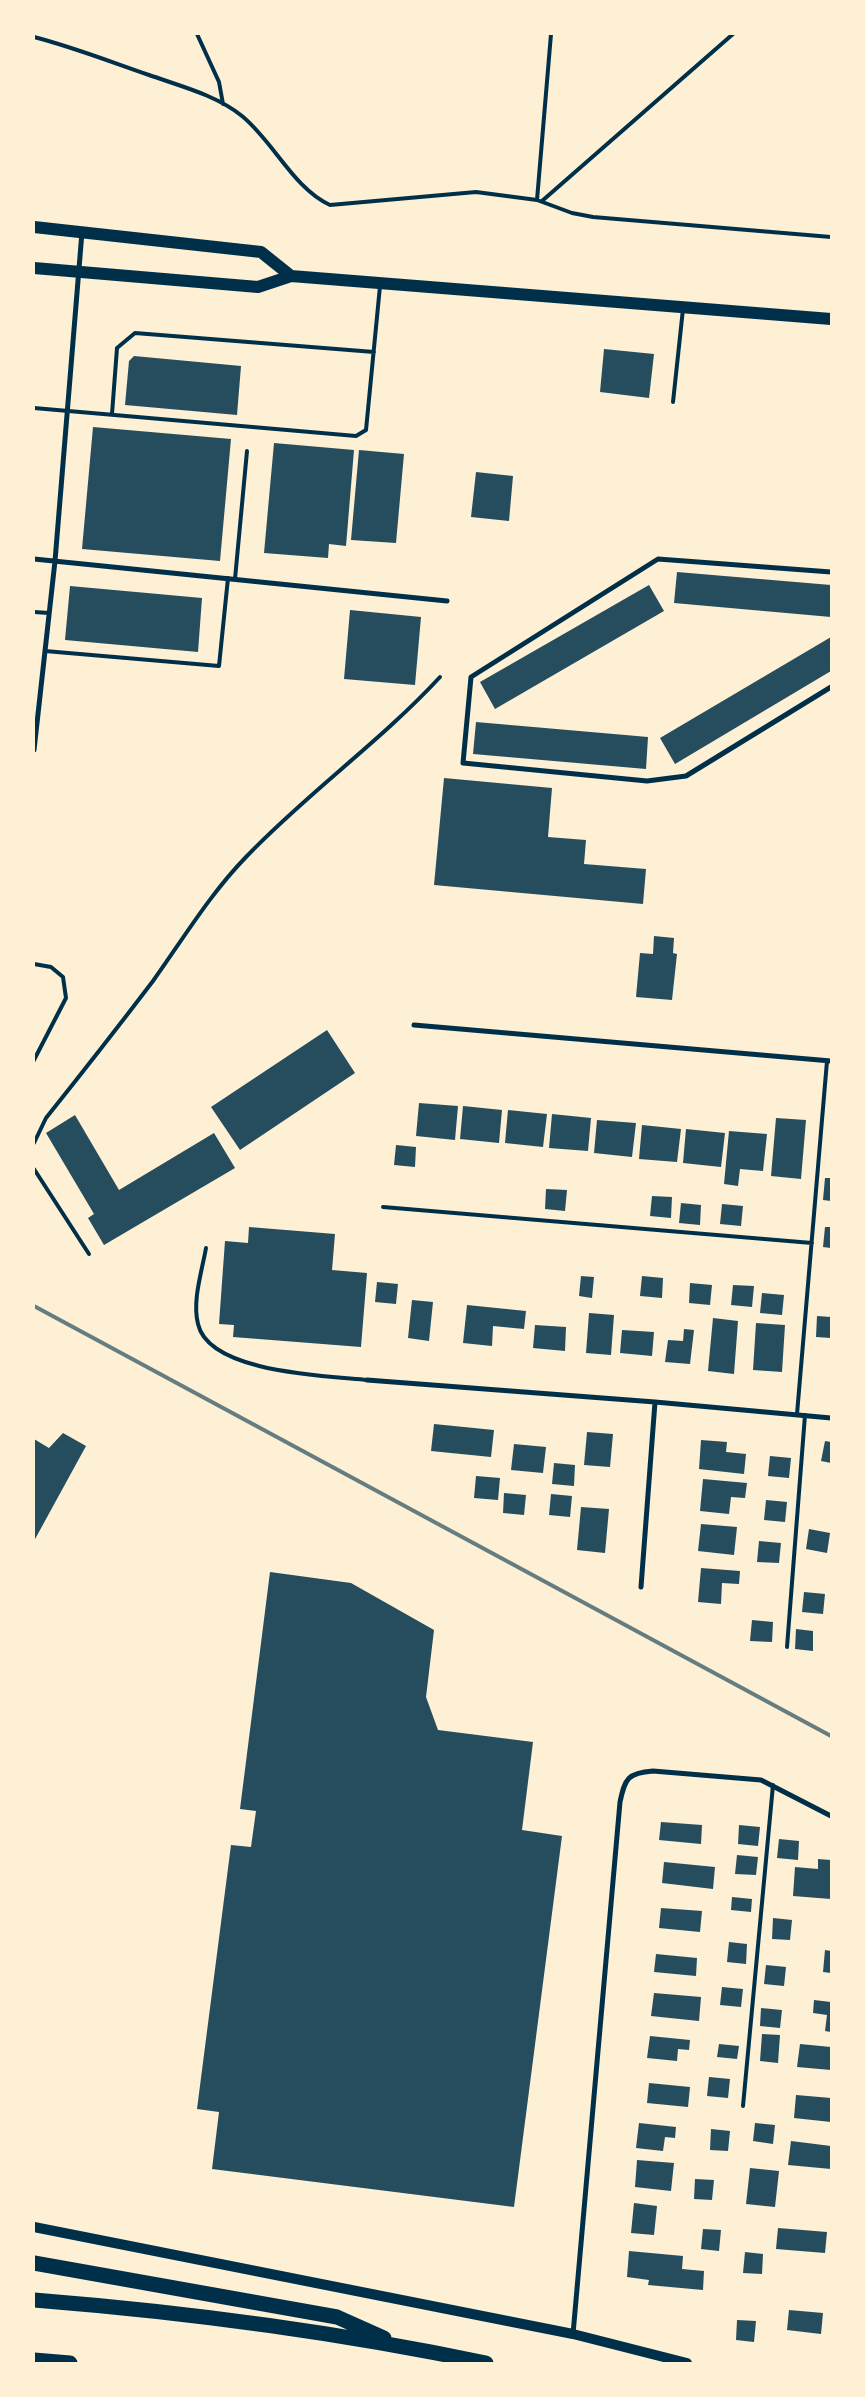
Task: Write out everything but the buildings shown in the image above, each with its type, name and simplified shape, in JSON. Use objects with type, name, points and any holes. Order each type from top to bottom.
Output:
[{"type":"highway","points":[[34,2263],[337,2317],[404,2346]]},
{"type":"highway","points":[[34,2300],[244,2323],[404,2346],[486,2363]]},
{"type":"highway","points":[[34,2360],[70,2363]]},
{"type":"main road","points":[[34,227],[261,252],[291,276]]},
{"type":"main road","points":[[34,268],[258,287],[291,276],[831,319]]},
{"type":"main road","points":[[34,2227],[573,2334],[688,2363]]},
{"type":"street","points":[[34,750],[55,560],[82,232]]},
{"type":"street","points":[[34,559],[447,601]]},
{"type":"street","points":[[831,572],[658,559],[471,677],[463,763],[647,781],[686,776],[831,687]]},
{"type":"street","points":[[414,1025],[829,1061]]},
{"type":"street","points":[[367,1380],[655,1402],[831,1418]]},
{"type":"street","points":[[641,1587],[655,1402]]},
{"type":"street","points":[[573,2334],[620,1802],[624,1785],[629,1776],[653,1770],[748,1778],[773,1785],[831,1816]]},
{"type":"lane","points":[[197,34],[219,82],[223,104]]},
{"type":"lane","points":[[537,200],[551,34]]},
{"type":"lane","points":[[542,201],[733,34]]},
{"type":"lane","points":[[34,37],[96,56],[223,104],[243,116],[312,194],[330,205],[459,192],[476,192],[542,201],[572,213],[593,217],[831,237]]},
{"type":"lane","points":[[34,408],[356,436],[366,430],[380,283]]},
{"type":"lane","points":[[673,402],[683,307]]},
{"type":"lane","points":[[112,414],[117,348],[135,333],[374,352]]},
{"type":"lane","points":[[235,579],[247,451]]},
{"type":"lane","points":[[45,651],[219,666],[228,578]]},
{"type":"lane","points":[[34,612],[49,613]]},
{"type":"lane","points":[[34,1143],[46,1118],[153,980],[196,918],[245,858],[296,807],[410,708],[440,677]]},
{"type":"lane","points":[[34,964],[51,967],[63,977],[66,998],[34,1060]]},
{"type":"lane","points":[[797,1414],[829,1061]]},
{"type":"lane","points":[[34,1169],[89,1254]]},
{"type":"lane","points":[[383,1207],[812,1243]]},
{"type":"lane","points":[[206,1248],[196,1313],[202,1334],[209,1342],[232,1356],[272,1370],[367,1380]]},
{"type":"lane","points":[[786,1647],[805,1415]]},
{"type":"lane","points":[[743,2106],[773,1785]]},
{"type":"railway","points":[[34,1306],[831,1736]]}]
